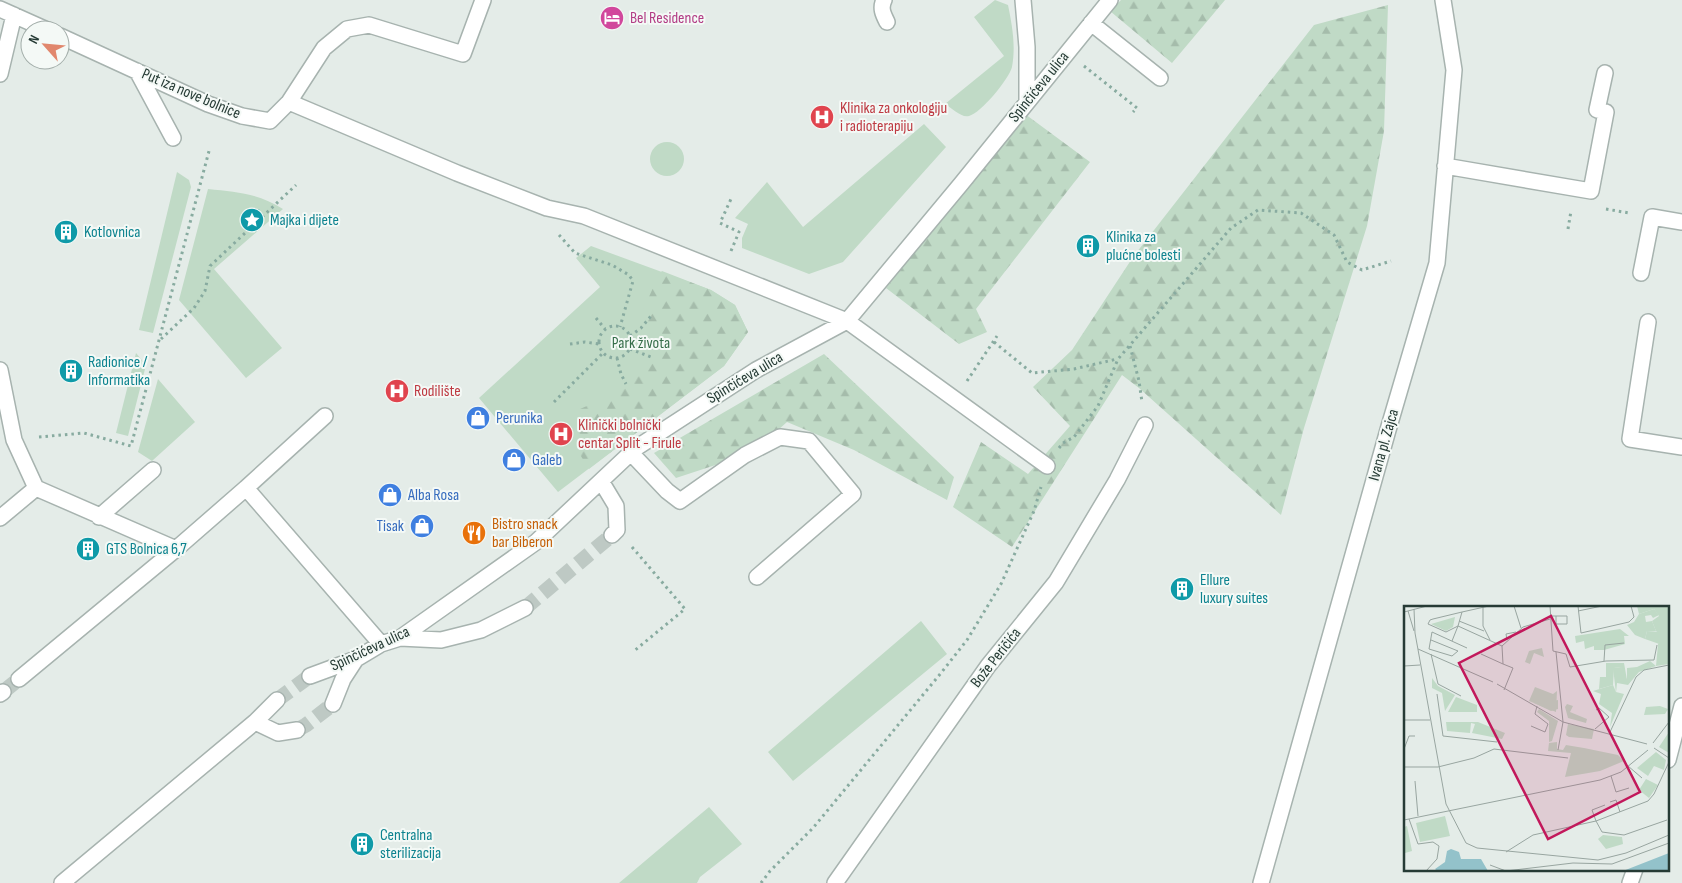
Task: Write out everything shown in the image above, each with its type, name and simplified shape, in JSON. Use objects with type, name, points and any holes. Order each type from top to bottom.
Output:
[{"type":"street","name":"Put iza nove bolnice","points":[[70,41],[208,104],[242,116],[270,121],[289,102],[324,48],[347,29],[369,25],[463,54],[483,0]]},
{"type":"street","points":[[884,0],[882,14],[887,22]]},
{"type":"street","points":[[1023,0],[1027,47],[1027,102]]},
{"type":"street","name":"Ivana pl. Zajca","points":[[1261,883],[1388,430],[1437,263],[1454,70],[1443,0]]},
{"type":"street","name":"Spinčićeva ulica","points":[[310,676],[356,659],[381,644],[400,638],[536,542],[636,448],[756,370],[847,320],[1027,102],[1107,1]]},
{"type":"street","points":[[0,74],[7,12],[25,20]]},
{"type":"street","points":[[1091,23],[1160,78]]},
{"type":"street","points":[[137,72],[173,138]]},
{"type":"street","points":[[1445,166],[1591,191],[1606,112],[1597,110],[1604,73]]},
{"type":"street","points":[[289,102],[547,208],[584,216],[847,320],[1047,466]]},
{"type":"street","points":[[1642,273],[1652,217],[1682,222]]},
{"type":"street","points":[[1648,322],[1630,439],[1682,447]]},
{"type":"street","points":[[0,370],[6,422],[36,488],[176,550]]},
{"type":"street","points":[[19,679],[176,550],[325,416]]},
{"type":"street","name":"Bože Peričića","points":[[835,883],[988,666],[1056,582],[1117,480],[1145,425]]},
{"type":"street","points":[[631,453],[680,502],[745,454],[780,437],[809,441],[853,494],[758,577]]},
{"type":"street","points":[[99,517],[153,470]]},
{"type":"street","points":[[601,480],[616,506],[614,532]]},
{"type":"street","points":[[0,518],[36,488]]},
{"type":"street","points":[[246,488],[381,644]]},
{"type":"street","points":[[400,638],[441,640],[481,630],[525,608]]},
{"type":"street","points":[[333,704],[343,679],[356,659]]},
{"type":"street","points":[[62,883],[255,722],[277,700]]},
{"type":"street","points":[[1670,752],[1682,706]]},
{"type":"street","points":[[255,722],[278,733],[297,730]]},
{"type":"street","points":[[1630,883],[1634,870]]},
{"type":"path","points":[[1082,65],[1137,108],[1133,112]]},
{"type":"path","points":[[14,440],[84,433],[131,446],[209,151]]},
{"type":"path","points":[[159,340],[194,308],[205,291],[210,266],[296,185]]},
{"type":"path","points":[[723,270],[738,232],[720,223],[731,199]]},
{"type":"path","points":[[1568,229],[1572,203]]},
{"type":"path","points":[[761,883],[770,871],[813,828],[942,673],[967,640],[1001,584],[1034,511],[1047,466],[1063,443],[1074,437],[1098,406],[1118,359],[1231,228],[1258,210],[1301,212],[1334,235],[1347,262],[1362,270],[1391,261]]},
{"type":"path","points":[[557,234],[575,252],[612,265],[629,275],[633,281],[620,327]]},
{"type":"path","points":[[630,336],[641,328],[651,316]]},
{"type":"path","points":[[596,318],[604,330]]},
{"type":"path","points":[[615,326],[625,329],[630,336],[631,344],[627,354],[612,358],[603,353],[599,344],[604,330],[615,326]]},
{"type":"path","points":[[955,399],[997,336]]},
{"type":"path","points":[[570,344],[585,342],[599,344]]},
{"type":"path","points":[[994,342],[1032,373],[1074,369],[1118,359]]},
{"type":"path","points":[[1130,346],[1139,381]]},
{"type":"path","points":[[630,349],[651,357]]},
{"type":"path","points":[[554,402],[603,353]]},
{"type":"path","points":[[617,358],[626,384]]},
{"type":"path","points":[[614,532],[686,610],[634,651]]},
{"type":"green space","points":[[995,0],[1008,5],[1014,43],[1012,67],[994,95],[980,109],[974,114],[963,116],[945,104],[1004,56],[974,17]]},
{"type":"green space","points":[[1121,0],[1225,0],[1172,63],[1110,11]]},
{"type":"green space","points":[[1388,5],[1384,131],[1367,226],[1304,428],[1281,515],[1122,375],[1012,547],[953,507],[981,442],[1028,474],[1070,426],[1033,387],[1072,350],[1133,257],[1314,25]]},
{"type":"green space","points":[[1025,114],[1090,162],[976,309],[987,332],[959,344],[886,288]]},
{"type":"green space","points":[[924,124],[946,147],[843,262],[809,274],[742,248],[742,238],[748,224],[735,218],[767,182],[803,227]]},
{"type":"green space","points":[[667,142],[674,143],[679,147],[683,152],[683,166],[679,171],[674,175],[667,176],[660,175],[655,171],[651,166],[650,159],[651,152],[655,147],[660,143]]},
{"type":"green space","points":[[177,172],[189,180],[191,187],[153,333],[139,330]]},
{"type":"green space","points":[[208,189],[256,196],[283,209],[214,269],[282,348],[246,378],[179,300]]},
{"type":"green space","name":"Park života","points":[[591,246],[711,290],[735,305],[748,332],[724,366],[558,492],[479,398],[600,287],[576,258]]},
{"type":"green space","points":[[662,271],[711,290],[735,305],[748,332],[724,366],[589,469],[579,453],[580,409],[610,396],[638,370],[652,344],[641,315]]},
{"type":"green space","points":[[136,353],[146,365],[128,436],[116,433]]},
{"type":"green space","points":[[824,354],[954,477],[947,500],[854,450],[787,422],[752,453],[676,478],[654,453]]},
{"type":"green space","points":[[158,379],[195,422],[152,461],[138,452]]},
{"type":"green space","points":[[921,621],[947,654],[793,781],[768,752]]},
{"type":"green space","points":[[709,807],[742,844],[700,877],[697,883],[619,883]]},
{"type":"tunnel","points":[[525,608],[612,535]]},
{"type":"tunnel","points":[[277,700],[310,676]]},
{"type":"tunnel","points":[[3,692],[19,679]]},
{"type":"tunnel","points":[[297,730],[333,704]]},
{"type":"place","name":"Bel Residence","points":[[612,18]]},
{"type":"place","name":"Klinika za onkologiju i radioterapiju","points":[[822,117]]},
{"type":"place","name":"Majka i dijete","points":[[252,220]]},
{"type":"place","name":"Kotlovnica","points":[[66,232]]},
{"type":"place","name":"Klinika za plućne bolesti","points":[[1088,246]]},
{"type":"place","name":"Radionice / Informatika","points":[[71,371]]},
{"type":"place","name":"Rodilište","points":[[397,391]]},
{"type":"place","name":"Perunika","points":[[478,418]]},
{"type":"place","name":"Klinički bolnički centar Split - Firule","points":[[561,434]]},
{"type":"place","name":"Galeb","points":[[514,460]]},
{"type":"place","name":"Alba Rosa","points":[[390,495]]},
{"type":"place","name":"Tisak","points":[[422,526]]},
{"type":"place","name":"Bistro snack bar Biberon","points":[[474,533]]},
{"type":"place","name":"GTS Bolnica 6,7","points":[[88,549]]},
{"type":"place","name":"Ellure luxury suites","points":[[1182,589]]},
{"type":"place","name":"Centralna sterilizacija","points":[[362,844]]}]
